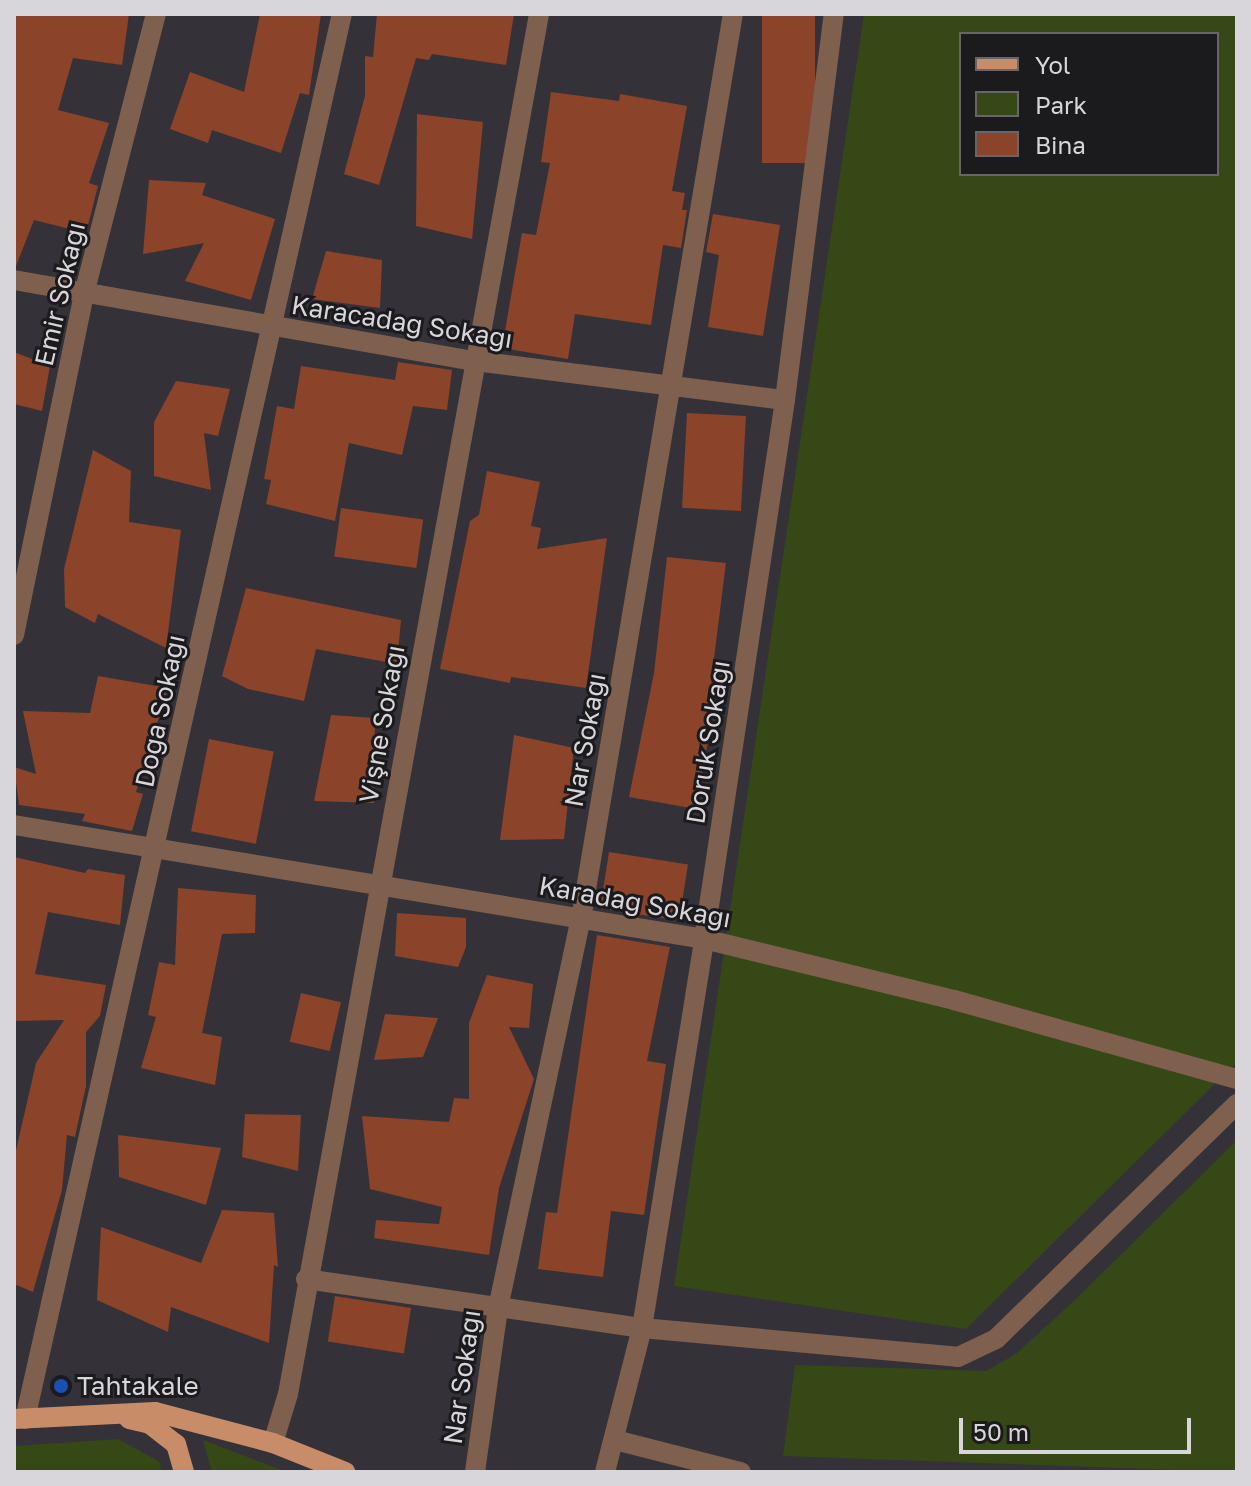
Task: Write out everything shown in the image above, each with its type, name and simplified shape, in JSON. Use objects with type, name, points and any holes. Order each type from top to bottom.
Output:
[{"type":"main road","points":[[100,1411],[150,1424],[176,1444],[184,1472]]},
{"type":"main road","points":[[20,1419],[100,1411],[155,1412],[273,1443],[345,1472]]},
{"type":"street","name":"Emir Sokağı","points":[[14,635],[84,294],[156,14]]},
{"type":"street","name":"Doğa Sokağı","points":[[20,1419],[157,846],[342,14]]},
{"type":"street","name":"Vişne Sokağı","points":[[273,1443],[288,1394],[306,1279],[539,14]]},
{"type":"street","name":"Nar Sokağı","points":[[475,1472],[498,1308],[581,919],[733,14]]},
{"type":"street","name":"Doruk Sokağı","points":[[605,1472],[642,1328],[704,939],[785,400],[834,14]]},
{"type":"street","name":"Karacadağ Sokağı","points":[[14,280],[272,328],[475,361],[785,400]]},
{"type":"street","name":"Karadağ Sokağı","points":[[14,825],[379,882],[704,939],[954,1000],[1237,1079]]},
{"type":"street","points":[[306,1279],[642,1328],[958,1357],[996,1339],[1237,1104]]},
{"type":"street","points":[[615,1440],[741,1472]]},
{"type":"green space","points":[[864,14],[1237,14],[1237,1062],[966,1329],[674,1286]]},
{"type":"green space","points":[[1237,1140],[1237,1472],[783,1456],[795,1365],[986,1371],[1016,1354],[1076,1299]]},
{"type":"green space","points":[[118,1439],[160,1462],[161,1472],[14,1472],[14,1446]]},
{"type":"green space","points":[[203,1440],[287,1472],[212,1472]]},
{"type":"building","points":[[14,14],[129,14],[122,65],[73,58],[58,110],[109,123],[89,183],[98,186],[86,233],[34,220],[16,266]]},
{"type":"building","points":[[260,14],[321,14],[309,95],[300,93],[281,153],[212,130],[208,143],[170,129],[190,72],[244,92]]},
{"type":"building","points":[[377,14],[514,14],[506,65],[432,54],[429,60],[416,58],[379,185],[344,174],[365,96],[365,56],[373,57]]},
{"type":"building","points":[[762,14],[815,14],[815,163],[762,163]]},
{"type":"building","points":[[551,92],[619,101],[620,94],[687,106],[672,191],[685,193],[682,210],[687,210],[681,248],[663,245],[651,325],[575,314],[568,359],[502,348],[522,233],[536,235],[550,163],[541,162]]},
{"type":"building","points":[[417,114],[483,122],[472,239],[416,226]]},
{"type":"building","points":[[149,180],[206,183],[202,195],[275,219],[251,300],[185,281],[204,243],[143,254]]},
{"type":"building","points":[[713,214],[780,225],[763,336],[708,327],[719,255],[706,252]]},
{"type":"building","points":[[326,251],[382,260],[380,308],[312,299]]},
{"type":"building","points":[[14,352],[50,366],[42,411],[14,404]]},
{"type":"building","points":[[398,362],[452,370],[447,410],[413,406],[402,455],[349,443],[335,521],[266,504],[271,480],[264,479],[277,406],[294,409],[301,366],[395,380]]},
{"type":"building","points":[[176,381],[230,389],[218,436],[204,433],[211,490],[154,476],[154,422]]},
{"type":"building","points":[[687,413],[746,416],[741,511],[682,508]]},
{"type":"building","points":[[93,450],[131,471],[129,522],[181,530],[166,648],[98,614],[95,623],[65,607],[64,569]]},
{"type":"building","points":[[487,471],[540,482],[531,526],[541,528],[537,549],[607,538],[586,688],[511,677],[510,683],[440,669],[470,521],[479,515]]},
{"type":"building","points":[[341,508],[423,520],[416,568],[334,557]]},
{"type":"building","points":[[667,557],[726,563],[711,682],[718,683],[696,809],[629,797],[654,673]]},
{"type":"building","points":[[246,588],[401,620],[397,664],[316,649],[304,701],[248,689],[222,676]]},
{"type":"building","points":[[98,676],[168,688],[136,792],[143,794],[132,831],[82,821],[85,814],[19,805],[14,767],[36,774],[23,711],[90,713]]},
{"type":"building","points":[[331,715],[375,718],[374,803],[314,801]]},
{"type":"building","points":[[514,735],[574,748],[564,839],[500,840]]},
{"type":"building","points":[[209,739],[274,752],[256,844],[191,831]]},
{"type":"building","points":[[609,852],[688,865],[679,921],[600,908]]},
{"type":"building","points":[[14,857],[85,873],[88,869],[125,875],[120,925],[48,912],[35,974],[106,985],[100,1016],[86,1032],[86,1086],[75,1137],[67,1135],[62,1190],[33,1292],[14,1284],[14,1159],[36,1063],[64,1020],[14,1021]]},
{"type":"building","points":[[178,888],[256,895],[255,933],[222,934],[202,1033],[222,1037],[215,1085],[141,1068],[156,1017],[148,1015],[159,962],[175,965]]},
{"type":"building","points":[[397,913],[466,918],[466,947],[458,967],[395,956]]},
{"type":"building","points":[[597,935],[670,947],[647,1061],[666,1064],[644,1215],[611,1211],[603,1277],[538,1269],[546,1212],[557,1213]]},
{"type":"building","points":[[487,975],[533,984],[529,1028],[509,1027],[534,1079],[499,1188],[489,1255],[374,1238],[376,1220],[439,1224],[442,1207],[370,1189],[362,1116],[449,1122],[454,1098],[469,1099],[469,1023]]},
{"type":"building","points":[[301,993],[341,1002],[330,1051],[290,1042]]},
{"type":"building","points":[[385,1014],[438,1018],[423,1057],[374,1060]]},
{"type":"building","points":[[245,1114],[301,1115],[298,1171],[242,1157]]},
{"type":"building","points":[[118,1135],[221,1148],[206,1205],[119,1177]]},
{"type":"building","points":[[222,1210],[274,1213],[278,1267],[274,1265],[269,1343],[171,1307],[168,1332],[97,1300],[101,1227],[201,1263]]},
{"type":"building","points":[[335,1296],[411,1308],[404,1353],[328,1341]]},
{"type":"place","name":"Tahtakale","points":[[61,1386]]}]
